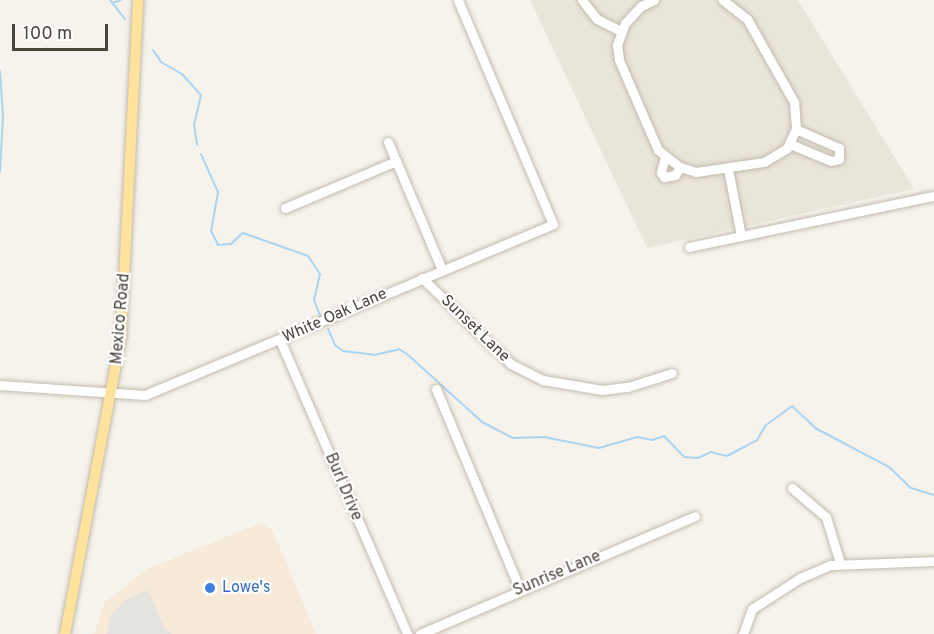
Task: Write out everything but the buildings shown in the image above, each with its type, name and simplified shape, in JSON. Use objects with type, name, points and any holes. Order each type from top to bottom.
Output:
[{"type":"main road","name":"Mexico Road","points":[[65,634],[113,394],[123,309],[138,0]]},
{"type":"street","name":"White Oak Lane","points":[[0,384],[57,386],[113,394],[151,393],[553,224],[458,0]]},
{"type":"street","points":[[582,0],[597,19],[621,31]]},
{"type":"street","points":[[654,0],[630,15],[621,31],[619,60],[651,138],[665,157],[680,167],[696,172],[729,170],[764,162],[790,144],[796,129],[795,102],[736,3],[723,0]]},
{"type":"street","points":[[790,144],[831,161],[841,155],[839,148],[796,129]]},
{"type":"street","points":[[388,142],[442,270]]},
{"type":"street","points":[[665,157],[660,172],[663,177],[675,175],[680,167]]},
{"type":"street","points":[[285,208],[396,161]]},
{"type":"street","points":[[729,170],[741,236]]},
{"type":"street","points":[[689,247],[934,196]]},
{"type":"street","name":"Sunset Lane","points":[[422,278],[511,364],[537,378],[602,390],[628,387],[672,373]]},
{"type":"street","name":"Burl Drive","points":[[280,340],[406,634]]},
{"type":"street","points":[[436,389],[520,590]]},
{"type":"street","points":[[792,488],[826,517],[840,563]]},
{"type":"street","name":"Sunrise Lane","points":[[420,634],[695,516]]},
{"type":"street","points":[[743,634],[752,609],[800,578],[840,563],[934,561]]},
{"type":"shaded area","points":[[530,0],[798,0],[914,189],[647,248]]},
{"type":"shaded area","points":[[261,523],[272,529],[316,634],[94,634],[104,603],[147,569]]},
{"type":"shaded area","points":[[148,590],[163,625],[172,634],[107,634],[111,615],[125,600]]},
{"type":"waterway","points":[[110,0],[125,19]]},
{"type":"waterway","points":[[112,3],[121,0]]},
{"type":"waterway","points":[[153,50],[161,62],[182,74],[201,95],[194,125],[197,145]]},
{"type":"waterway","points":[[0,71],[3,116],[0,172]]},
{"type":"waterway","points":[[201,154],[218,192],[211,231],[218,245],[231,244],[243,233],[308,256],[320,274],[314,300],[320,316]]},
{"type":"waterway","points":[[328,329],[335,345],[343,351],[374,355],[399,349],[482,422],[513,438],[544,437],[599,448],[637,437],[652,440],[664,436],[684,457],[698,458],[711,452],[727,456],[757,440],[766,425],[792,406],[817,429],[889,467],[911,488],[934,495]]},
{"type":"place","name":"Lowe's","points":[[210,588]]}]
